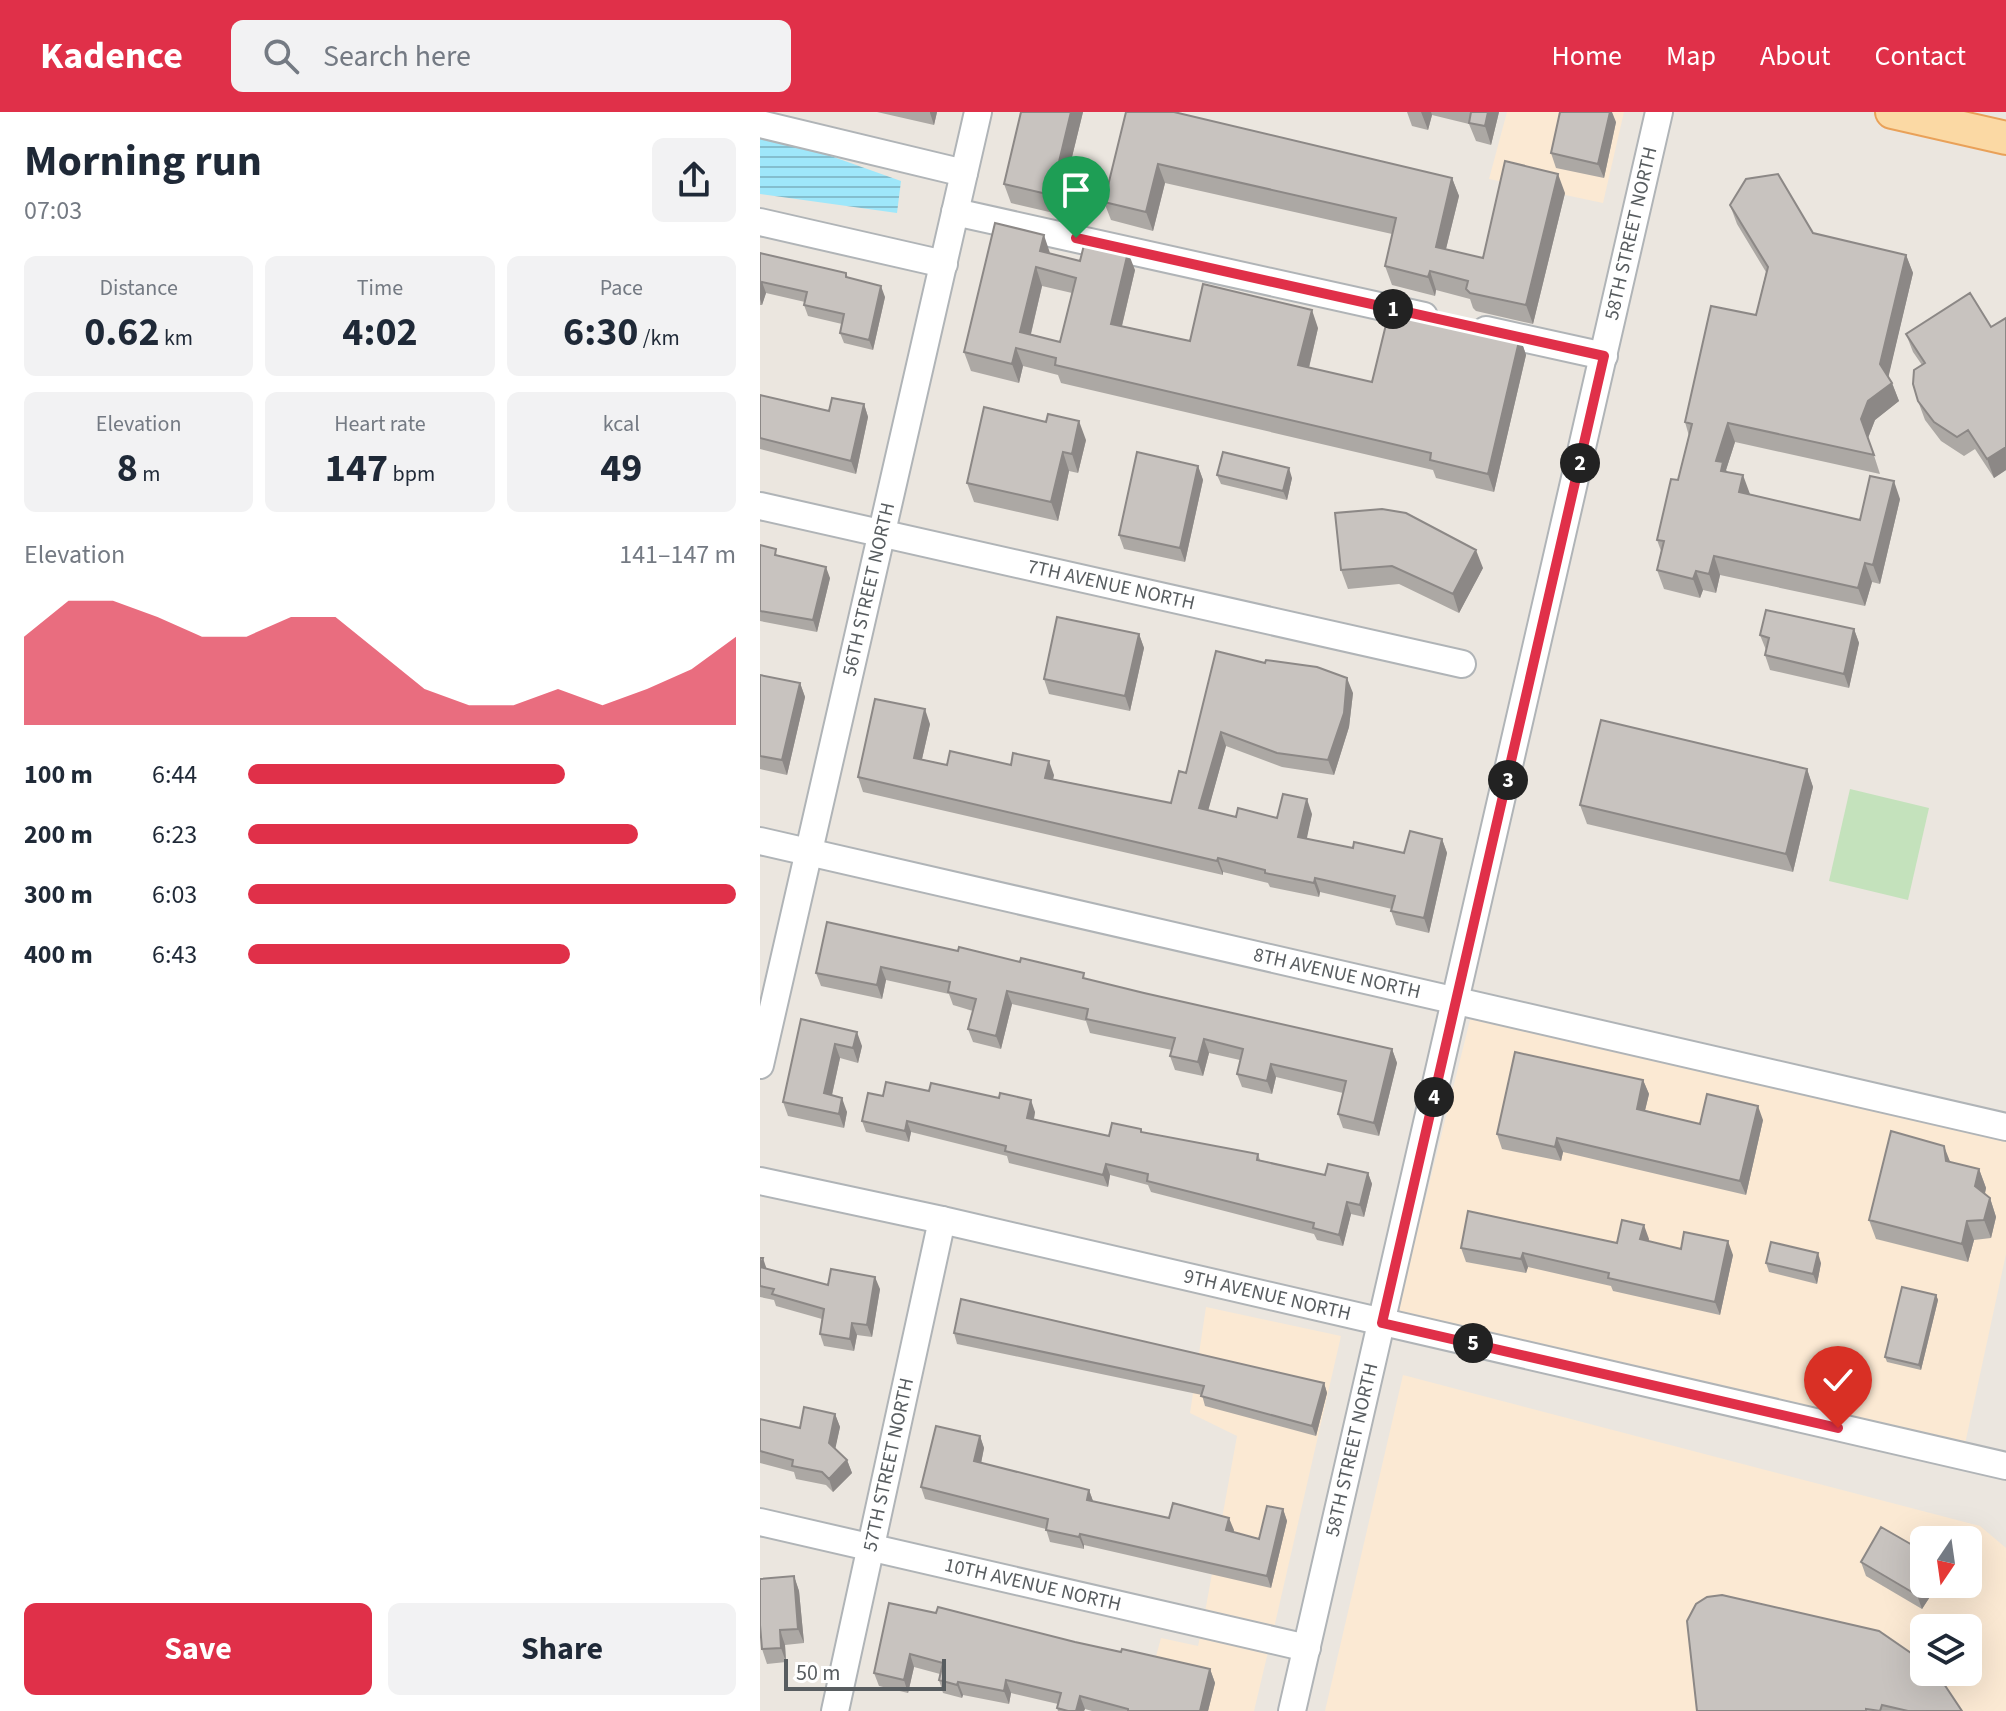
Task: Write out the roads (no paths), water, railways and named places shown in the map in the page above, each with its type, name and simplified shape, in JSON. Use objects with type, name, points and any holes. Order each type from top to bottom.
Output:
[{"type":"main road","points":[[1892,112],[2006,138]]},
{"type":"street","name":"56TH STREET NORTH","points":[[760,1065],[978,112]]},
{"type":"street","name":"58TH STREET NORTH","points":[[1292,1711],[1659,112]]},
{"type":"street","points":[[760,124],[964,173]]},
{"type":"street","points":[[955,212],[1604,356]]},
{"type":"street","points":[[760,222],[944,264]]},
{"type":"street","name":"7TH AVENUE NORTH","points":[[760,506],[1462,664]]},
{"type":"street","name":"8TH AVENUE NORTH","points":[[760,841],[2006,1127]]},
{"type":"street","name":"9TH AVENUE NORTH","points":[[760,1181],[942,1220],[2006,1466]]},
{"type":"street","name":"57TH STREET NORTH","points":[[835,1711],[942,1220]]},
{"type":"street","name":"10TH AVENUE NORTH","points":[[760,1522],[1307,1648]]},
{"type":"water","points":[[760,137],[814,150],[901,181],[897,213],[760,194]]}]
